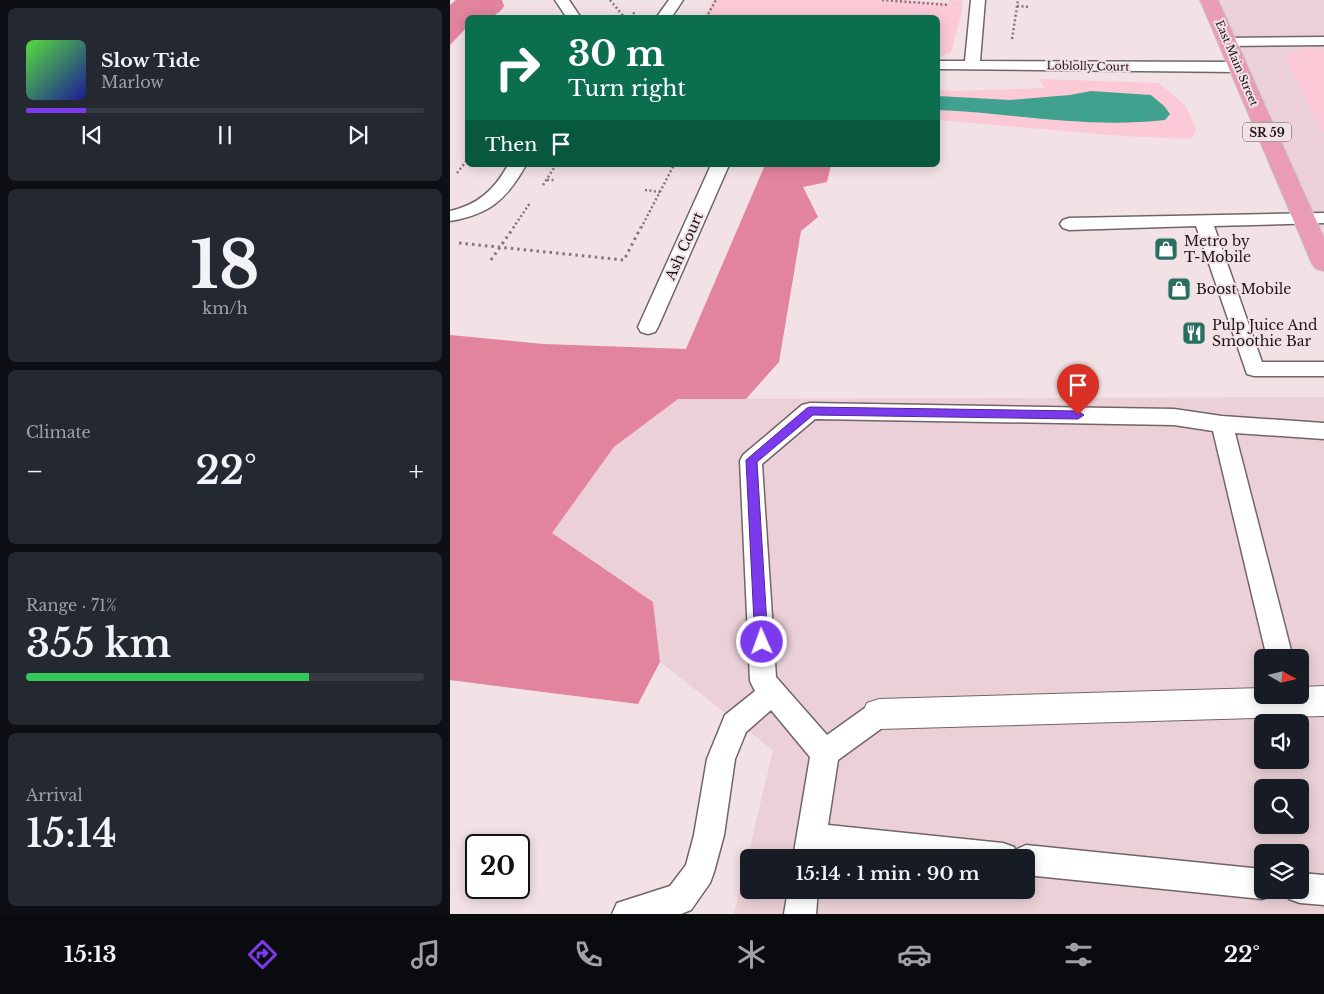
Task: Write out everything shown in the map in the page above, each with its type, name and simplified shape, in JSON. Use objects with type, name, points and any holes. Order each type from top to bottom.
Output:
[{"type":"main road","name":"East Main Street","points":[[1209,0],[1324,264]]},
{"type":"street","points":[[879,714],[1254,699]]},
{"type":"street","points":[[1309,700],[1324,701]]},
{"type":"lane","points":[[562,0],[572,15]]},
{"type":"lane","points":[[666,15],[676,0]]},
{"type":"lane","points":[[972,65],[978,0]]},
{"type":"lane","points":[[1227,42],[1324,40]]},
{"type":"lane","name":"Loblolly Court","points":[[940,64],[1238,67]]},
{"type":"lane","points":[[450,216],[463,214],[485,205],[497,196],[516,167]]},
{"type":"lane","name":"Ash Court","points":[[648,326],[719,167]]},
{"type":"lane","points":[[1069,224],[1324,218]]},
{"type":"lane","points":[[1203,220],[1254,369],[1324,369]]},
{"type":"lane","points":[[825,753],[763,681],[751,460],[810,411],[1174,417],[1222,424],[1324,430]]},
{"type":"lane","points":[[1222,424],[1278,649]]},
{"type":"lane","points":[[628,914],[680,899],[699,872],[709,835],[721,759],[735,724],[773,692]]},
{"type":"lane","points":[[829,849],[810,848],[825,753],[879,714]]},
{"type":"lane","points":[[1035,861],[1254,883]]},
{"type":"lane","points":[[1309,889],[1324,890]]},
{"type":"lane","points":[[800,914],[802,899]]},
{"type":"path","points":[[610,0],[622,15]]},
{"type":"path","points":[[708,15],[716,0]]},
{"type":"path","points":[[882,0],[895,3],[957,6]]},
{"type":"path","points":[[1012,39],[1018,0]]},
{"type":"path","points":[[1017,6],[1030,6]]},
{"type":"path","points":[[457,173],[465,163]]},
{"type":"path","points":[[541,187],[555,167]]},
{"type":"path","points":[[450,242],[624,260],[673,167]]},
{"type":"path","points":[[547,180],[556,180]]},
{"type":"path","points":[[645,190],[660,192]]},
{"type":"path","points":[[491,260],[531,202]]},
{"type":"shaded area","points":[[456,0],[502,0],[504,6],[495,15],[465,15],[465,29],[450,45],[450,5]]},
{"type":"shaded area","points":[[714,0],[903,0],[949,3],[949,0],[963,1],[962,12],[951,52],[940,56],[940,15],[705,15]]},
{"type":"shaded area","points":[[1209,0],[1324,0],[1324,264]]},
{"type":"shaded area","points":[[1304,49],[1324,49],[1324,136],[1284,56]]},
{"type":"shaded area","points":[[1039,79],[1159,83],[1186,106],[1196,130],[1193,137],[1188,139],[1122,136],[940,120],[940,89],[954,91],[1045,88]]},
{"type":"shaded area","points":[[1091,91],[1151,95],[1170,114],[1165,120],[1108,123],[940,110],[940,96],[1010,100],[1070,95]]},
{"type":"shaded area","points":[[764,167],[831,167],[827,182],[803,187],[818,217],[801,231],[779,362],[746,399],[678,399],[614,447],[552,533],[653,602],[660,662],[638,704],[450,680],[450,335],[543,344],[686,349]]},
{"type":"shaded area","points":[[1324,397],[1324,914],[734,914],[740,889],[740,899],[1035,899],[1035,849],[749,849],[773,750],[660,662],[653,602],[552,533],[614,447],[678,399]]},
{"type":"place","name":"Metro by T-Mobile","points":[[1166,249]]},
{"type":"place","name":"Boost Mobile","points":[[1179,289]]},
{"type":"place","name":"Pulp Juice And Smoothie Bar","points":[[1194,333]]},
{"type":"route","points":[[762,642],[751,460],[810,411],[1078,415]]}]
